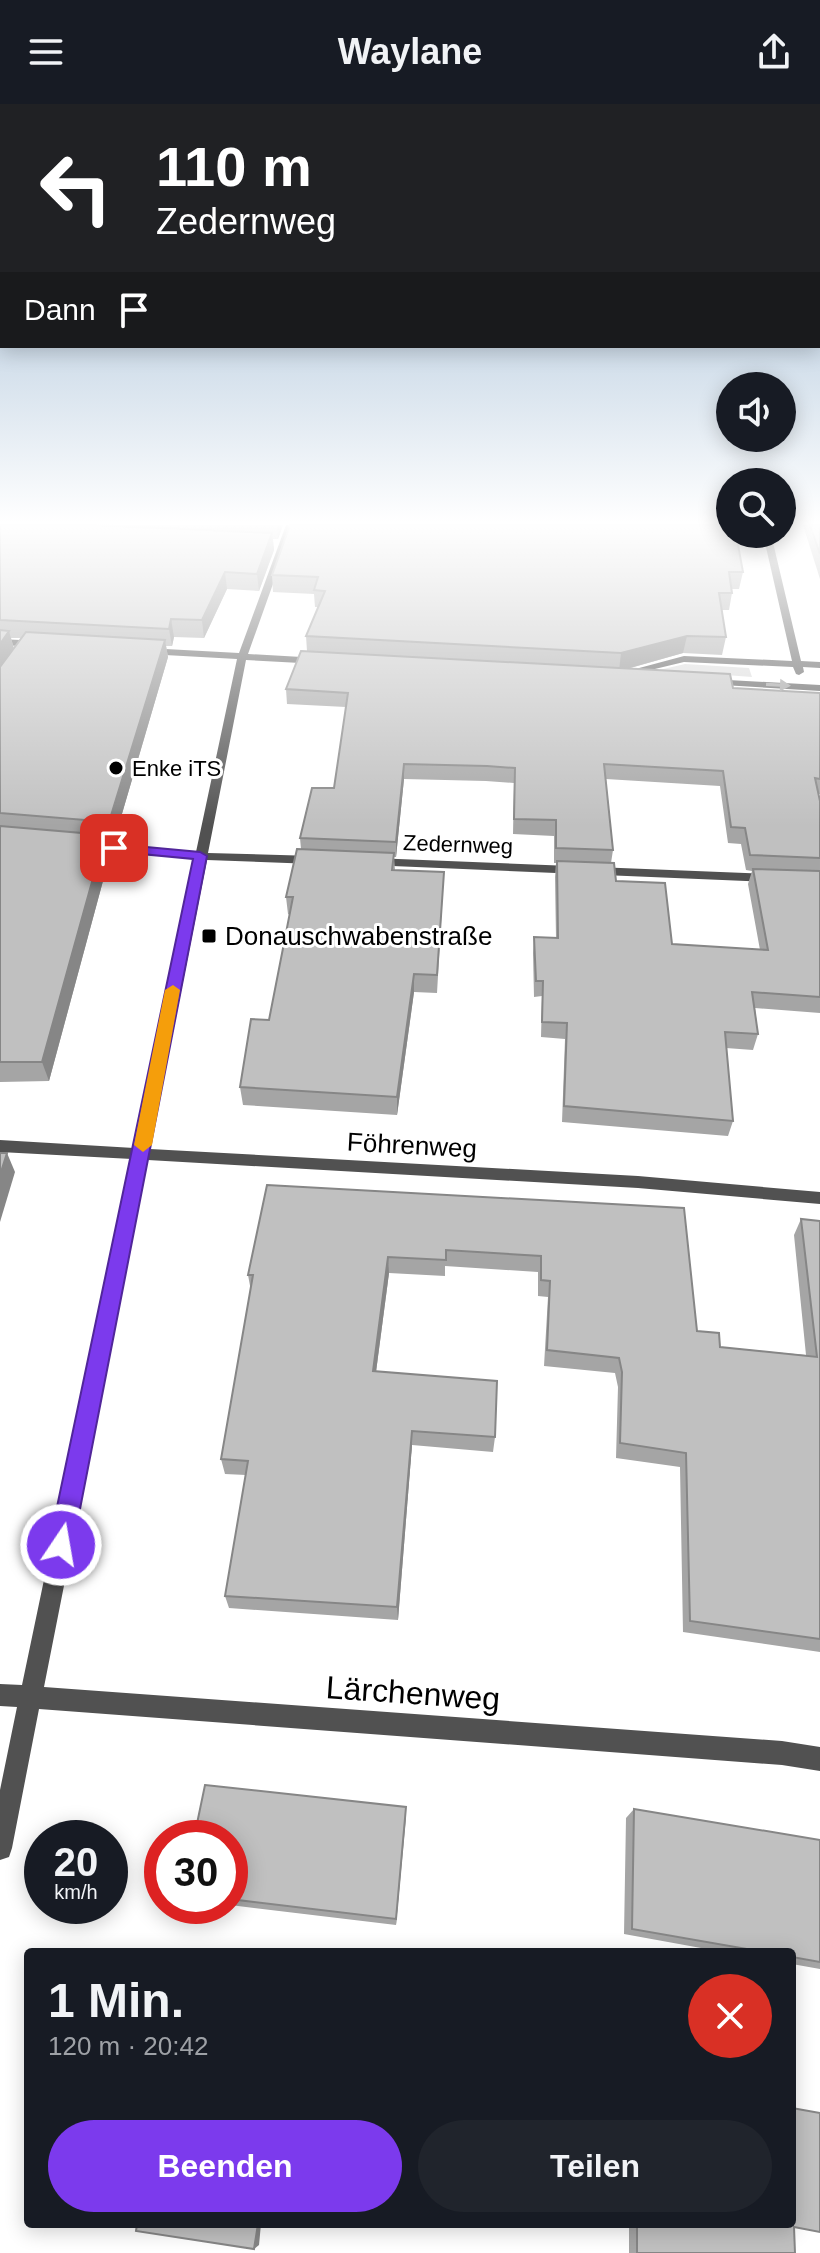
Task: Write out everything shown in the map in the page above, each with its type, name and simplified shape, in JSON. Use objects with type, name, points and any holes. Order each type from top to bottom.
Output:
[{"type":"street","points":[[0,1848],[200,856],[251,625]]},
{"type":"street","points":[[788,625],[805,687]]},
{"type":"street","points":[[0,642],[57,645]]},
{"type":"street","points":[[134,650],[336,662]]},
{"type":"street","points":[[616,677],[684,659],[820,665]]},
{"type":"street","points":[[600,676],[663,680]]},
{"type":"street","points":[[695,681],[820,688]]},
{"type":"street","points":[[77,845],[200,856],[325,860]]},
{"type":"street","name":"Zedernweg","points":[[357,861],[790,879]]},
{"type":"street","name":"Föhrenweg","points":[[0,1146],[638,1182],[820,1198]]},
{"type":"street","name":"Lärchenweg","points":[[0,1695],[782,1753],[820,1759]]},
{"type":"shaded area","points":[[685,664],[749,668],[752,677],[659,670]]},
{"type":"building","points":[[99,625],[170,625],[169,629]]},
{"type":"building","points":[[311,625],[724,625],[726,637],[687,636],[621,653],[306,636]]},
{"type":"building","points":[[0,630],[9,631],[0,644]]},
{"type":"building","points":[[26,632],[165,640],[109,822],[0,813],[0,667]]},
{"type":"building","points":[[301,651],[730,674],[733,688],[820,693],[820,779],[815,778],[820,801],[820,858],[750,855],[745,828],[731,827],[723,771],[604,764],[613,850],[556,848],[556,820],[514,819],[515,768],[487,766],[404,764],[396,842],[300,838],[312,788],[334,788],[348,693],[286,689]]},
{"type":"building","points":[[0,826],[105,835],[42,1062],[0,1062]]},
{"type":"building","points":[[297,849],[394,853],[392,870],[444,872],[437,975],[414,974],[397,1097],[240,1087],[251,1019],[269,1020],[293,897],[286,897]]},
{"type":"building","points":[[557,861],[614,863],[616,881],[665,883],[672,944],[768,950],[753,869],[820,871],[820,997],[752,992],[758,1034],[725,1032],[733,1121],[564,1106],[567,1023],[542,1022],[543,981],[536,981],[534,937],[558,938]]},
{"type":"building","points":[[0,1153],[7,1153],[0,1175]]},
{"type":"building","points":[[267,1185],[684,1208],[697,1331],[719,1333],[720,1347],[817,1357],[801,1219],[820,1221],[820,1639],[690,1621],[686,1453],[620,1443],[622,1372],[619,1358],[547,1350],[550,1281],[541,1280],[541,1256],[446,1250],[446,1260],[388,1257],[373,1371],[497,1381],[495,1437],[412,1431],[397,1607],[225,1596],[248,1461],[221,1459],[253,1275],[248,1275]]},
{"type":"building","points":[[205,1785],[406,1807],[396,1919],[248,1901],[248,1820],[198,1820]]},
{"type":"building","points":[[634,1809],[820,1840],[820,1962],[796,1958],[796,1948],[741,1948],[632,1929]]},
{"type":"building","points":[[796,2109],[820,2113],[820,2232],[796,2227]]},
{"type":"building","points":[[136,2228],[257,2228],[254,2249],[136,2231]]},
{"type":"building","points":[[637,2228],[794,2228],[795,2253],[637,2253]]},
{"type":"slow traffic","points":[[143,1145],[173,990]]},
{"type":"place","name":"Enke iTS","points":[[116,768]]},
{"type":"place","name":"Donauschwabenstraße","points":[[209,936]]},
{"type":"route","points":[[61,1545],[200,856],[114,848]]}]
